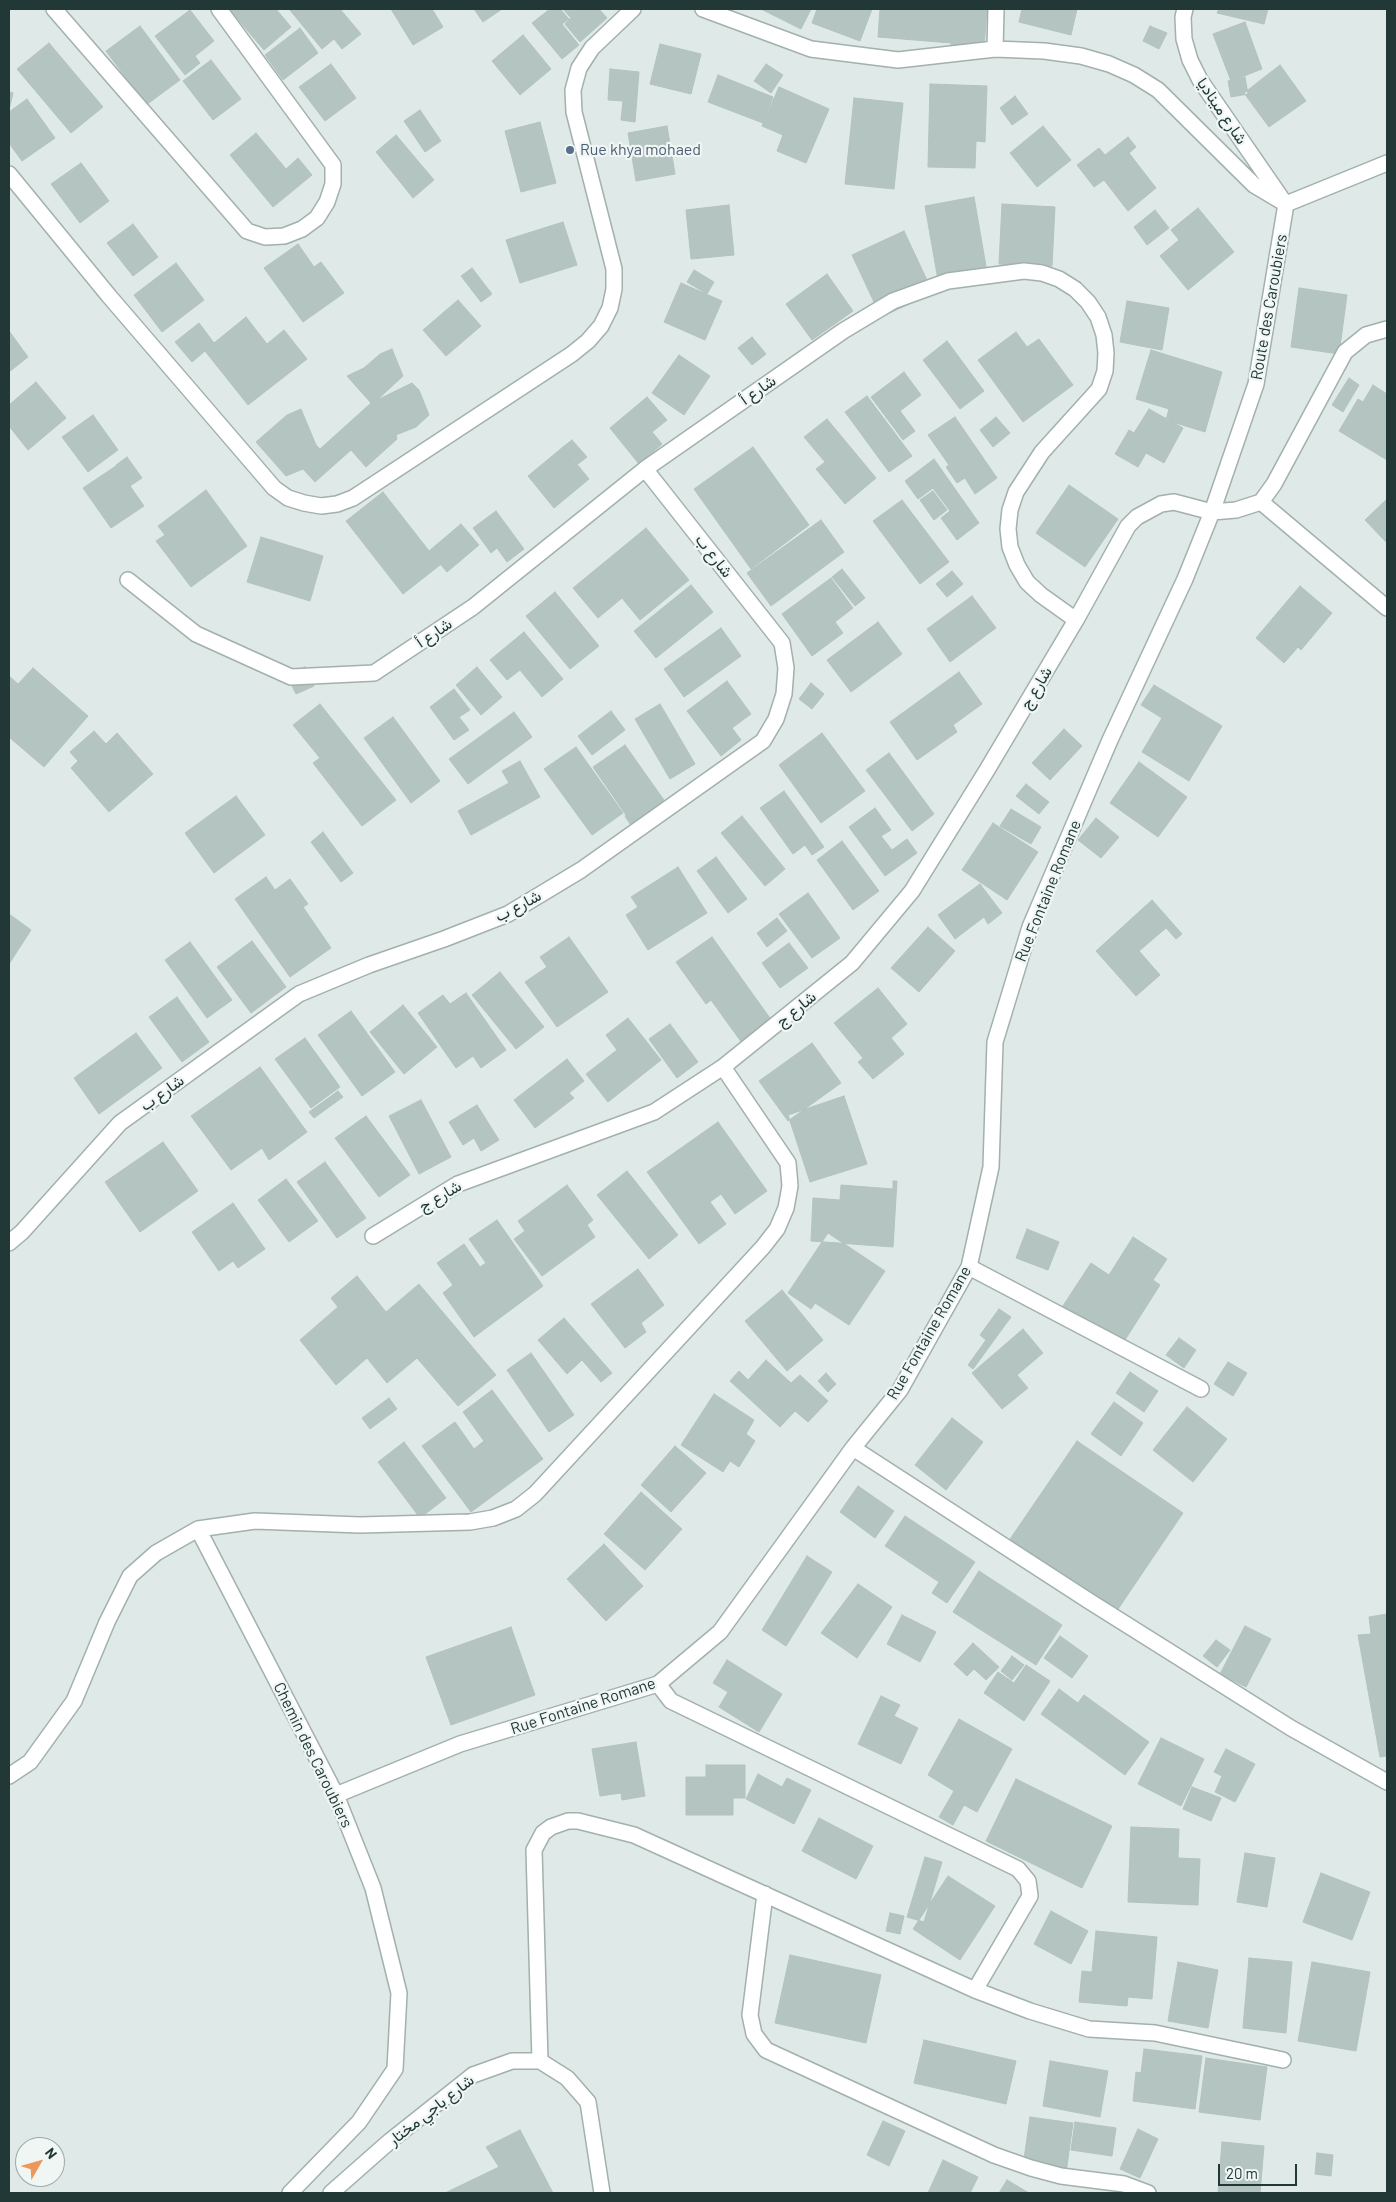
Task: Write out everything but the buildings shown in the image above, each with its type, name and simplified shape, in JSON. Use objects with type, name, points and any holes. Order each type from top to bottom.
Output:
[{"type":"street","points":[[54,9],[247,232],[265,237],[284,236],[302,229],[317,218],[328,202],[333,184],[333,165],[218,9]]},
{"type":"street","points":[[9,174],[109,296],[274,488],[288,498],[304,503],[321,506],[337,504],[353,498],[572,354],[588,341],[601,326],[610,308],[614,289],[614,269],[574,112],[573,90],[579,68],[592,48],[633,9]]},
{"type":"street","points":[[703,9],[811,49],[898,60],[995,49],[1044,51],[1080,56],[1109,64],[1134,75],[1158,90],[1254,185],[1286,204],[1387,163]]},
{"type":"street","points":[[995,49],[996,9]]},
{"type":"street","name":"شارع ميناديا","points":[[1184,9],[1182,17],[1184,39],[1196,73],[1286,204]]},
{"type":"street","name":"Route des Caroubiers","points":[[1212,512],[1256,384],[1286,204]]},
{"type":"street","name":"شارع أ","points":[[128,580],[196,634],[291,678],[374,673],[474,607],[645,469],[843,331],[893,301],[948,281],[1024,271],[1042,273],[1059,279],[1075,289],[1088,302],[1098,317],[1104,334],[1106,353],[1104,371],[1099,388],[1042,452],[1016,492],[1010,510],[1008,529],[1010,547],[1017,566],[1027,582],[1041,595],[1076,620]]},
{"type":"street","points":[[1387,329],[1366,335],[1345,352],[1274,484],[1261,502],[1387,608]]},
{"type":"street","name":"شارع ب","points":[[9,1243],[22,1232],[120,1123],[299,994],[369,965],[508,914],[581,870],[762,741],[776,719],[784,694],[786,668],[782,643],[645,469]]},
{"type":"street","name":"شارع ج","points":[[373,1236],[458,1184],[654,1112],[723,1067],[852,963],[912,891],[987,770],[1076,620],[1128,526],[1137,516],[1161,504],[1174,502],[1212,512],[1236,510],[1261,502]]},
{"type":"street","name":"Rue Fontaine Romane","points":[[336,1795],[460,1744],[658,1684],[720,1632],[853,1448],[900,1390],[969,1267],[990,1167],[995,1042],[1030,927],[1110,740],[1185,579],[1212,512]]},
{"type":"street","points":[[9,1776],[30,1762],[74,1701],[106,1622],[130,1576],[156,1553],[198,1529],[255,1521],[360,1525],[470,1522],[493,1518],[516,1509],[535,1494],[763,1247],[777,1229],[786,1208],[790,1186],[788,1163],[723,1067]]},
{"type":"street","points":[[969,1267],[1201,1389]]},
{"type":"street","points":[[853,1448],[1097,1606],[1291,1728],[1387,1782]]},
{"type":"street","name":"Chemin des Caroubiers","points":[[198,1529],[336,1795],[374,1888],[399,1993],[395,2069],[359,2122],[290,2193]]},
{"type":"street","points":[[658,1684],[671,1701],[1018,1869],[1028,1881],[1030,1896],[975,1990]]},
{"type":"street","points":[[602,2193],[588,2102],[567,2078],[540,2061],[534,1850],[538,1841],[551,1827],[568,1821],[578,1821],[634,1835],[975,1990],[1030,2011],[1089,2028],[1155,2034],[1282,2060]]},
{"type":"street","points":[[765,1894],[750,2015],[754,2034],[766,2050],[994,2155],[1061,2176],[1124,2184],[1148,2193]]},
{"type":"street","name":"شارع باجي مختار","points":[[331,2193],[390,2141],[473,2075],[512,2061],[540,2061]]},
{"type":"place","name":"Rue khya mohaed","points":[[570,150]]}]
